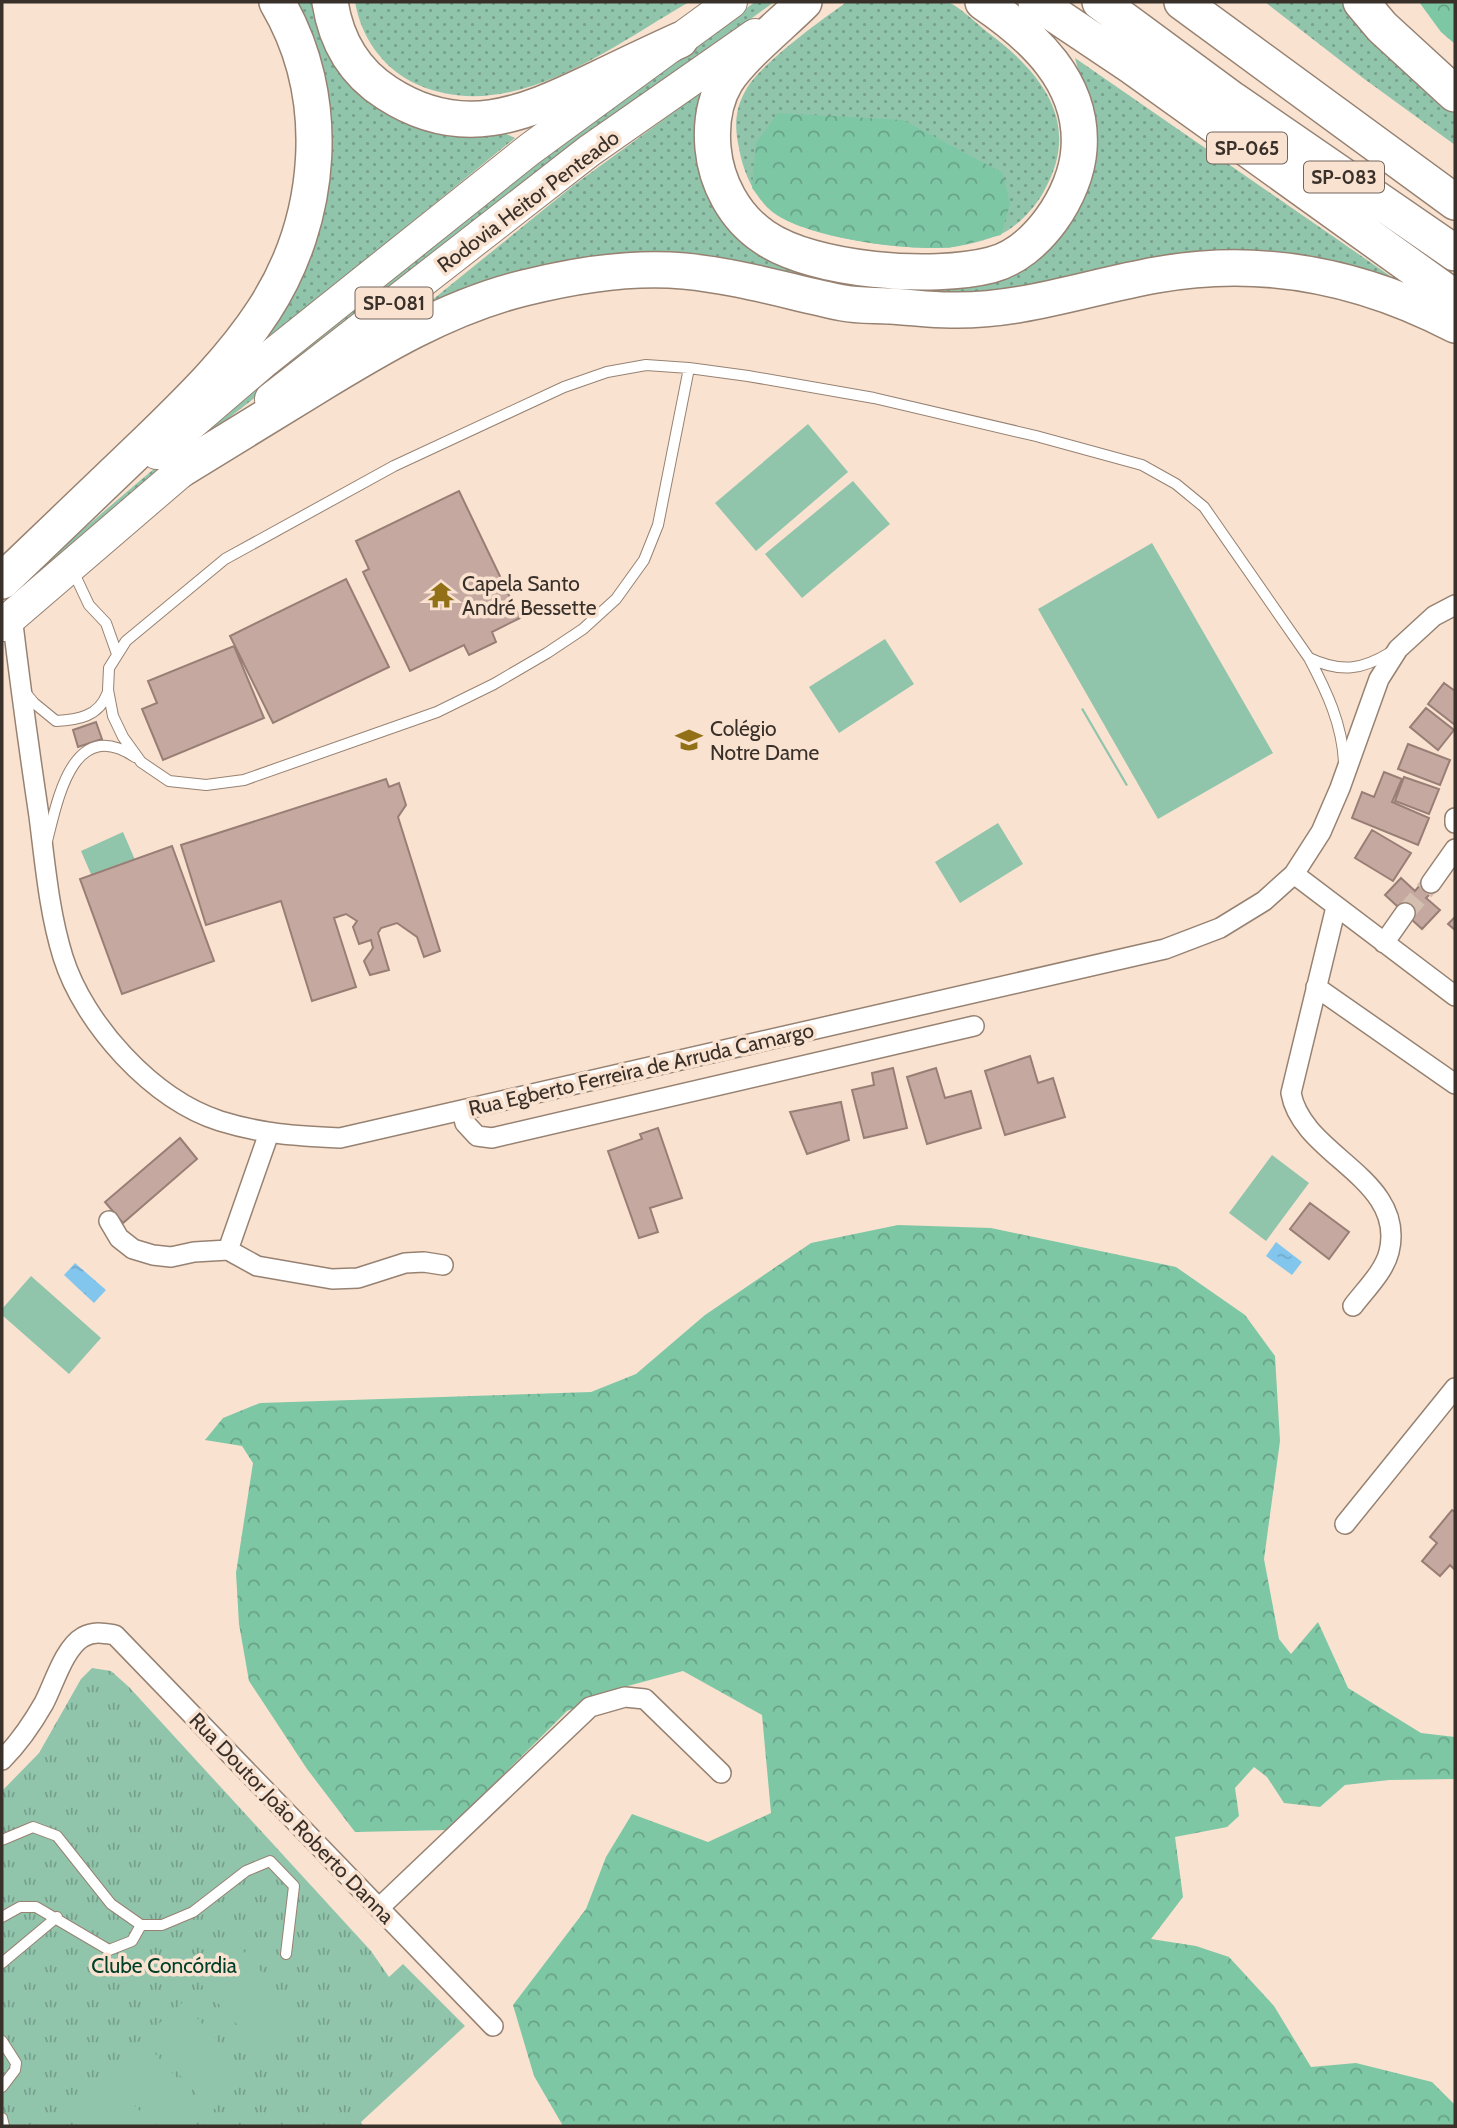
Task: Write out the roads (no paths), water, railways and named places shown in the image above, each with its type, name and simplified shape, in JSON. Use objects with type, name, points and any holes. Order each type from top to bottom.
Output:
[{"type":"highway","points":[[2,584],[205,383],[241,342],[265,308],[283,274],[300,235],[309,201],[314,164],[314,128],[309,89],[299,51],[277,2]]},
{"type":"highway","points":[[330,2],[339,38],[352,62],[370,82],[403,103],[433,114],[470,121],[508,116],[539,107],[680,40]]},
{"type":"highway","points":[[803,2],[742,63],[726,82],[716,104],[711,130],[714,160],[722,186],[741,216],[764,237],[794,251],[827,261],[896,271],[948,271],[993,265],[1023,248],[1046,227],[1065,197],[1078,165],[1080,137],[1075,107],[1063,80],[1046,54],[1016,24],[983,2]]},
{"type":"highway","name":"SP-065","points":[[1036,2],[1133,67],[1455,298]]},
{"type":"highway","name":"SP-083","points":[[1100,2],[1233,100],[1455,253]]},
{"type":"highway","points":[[1182,2],[1455,202]]},
{"type":"highway","points":[[1361,2],[1382,27],[1455,94]]},
{"type":"highway","name":"SP-083","points":[[1234,12],[1455,183]]},
{"type":"highway","points":[[180,470],[367,356],[446,314],[521,288],[602,273],[682,271],[734,279],[847,304],[954,310],[1050,298],[1159,274],[1266,268],[1312,273],[1366,286],[1455,325]]},
{"type":"main road","name":"Rodovia Heitor Penteado","points":[[2,584],[272,355],[530,149],[731,2]]},
{"type":"main road","name":"Rodovia Heitor Penteado","points":[[7,621],[180,470],[589,151],[803,2]]},
{"type":"street","name":"Rua Egberto Ferreira de Arruda Camargo","points":[[7,621],[20,685],[51,908],[63,958],[83,1003],[113,1045],[181,1104],[218,1120],[280,1136],[340,1138],[1165,949],[1220,928],[1264,901],[1294,874],[1321,832],[1345,776],[1379,679],[1398,649],[1434,616],[1455,605]]},
{"type":"street","points":[[1431,883],[1455,849]]},
{"type":"street","points":[[1294,874],[1455,996]]},
{"type":"street","points":[[1336,907],[1293,1081],[1293,1104],[1306,1125],[1378,1196],[1390,1222],[1389,1252],[1384,1265],[1353,1306]]},
{"type":"street","points":[[1384,943],[1405,913]]},
{"type":"street","points":[[1316,987],[1455,1084]]},
{"type":"street","points":[[462,1110],[465,1123],[477,1136],[492,1138],[974,1026]]},
{"type":"street","points":[[228,1250],[269,1133]]},
{"type":"street","points":[[109,1221],[119,1238],[133,1249],[153,1255],[171,1257],[194,1252],[228,1250],[257,1266],[332,1279],[358,1278],[405,1263],[443,1265]]},
{"type":"street","points":[[1345,1524],[1455,1388]]},
{"type":"street","name":"Rua Doutor João Roberto Danna","points":[[2,1760],[20,1742],[45,1702],[63,1662],[81,1638],[97,1632],[115,1635],[493,2026]]},
{"type":"street","points":[[379,1908],[590,1707],[625,1697],[645,1699],[720,1773]]},
{"type":"lane","points":[[141,762],[123,737],[113,716],[108,690],[108,668],[126,641],[225,559],[394,466],[564,387],[607,372],[646,365],[748,376],[874,398],[1036,436],[1142,465],[1177,484],[1204,507],[1309,658],[1333,707],[1341,732],[1345,776]]},
{"type":"lane","points":[[44,854],[62,788],[71,766],[83,754],[102,746],[120,747],[169,781],[206,785],[244,780],[436,712],[494,684],[583,629],[616,599],[644,560],[658,525],[689,368]]},
{"type":"lane","points":[[70,566],[89,605],[106,623],[117,654]]},
{"type":"lane","points":[[1309,658],[1356,669],[1398,649]]},
{"type":"lane","points":[[20,685],[34,703],[56,721],[75,720],[92,714],[104,704],[108,690]]},
{"type":"lane","points":[[2,1840],[33,1827],[57,1836],[111,1904],[141,1925],[162,1925],[193,1912],[246,1871],[270,1861],[294,1886],[286,1954]]},
{"type":"lane","points":[[2,1917],[20,1907],[36,1906],[109,1950],[132,1941],[141,1925]]},
{"type":"lane","points":[[2,1963],[57,1917]]},
{"type":"lane","points":[[2,2041],[16,2063],[15,2070],[2,2088]]},
{"type":"lane","points":[[2,2118],[4,2126]]},
{"type":"water","points":[[1276,1242],[1302,1262],[1292,1275],[1266,1256]]},
{"type":"water","points":[[75,1263],[106,1290],[94,1303],[64,1275]]},
{"type":"tunnel","points":[[1405,913],[1431,883]]},
{"type":"place","name":"Capela Santo André Bessette","points":[[441,595]]},
{"type":"place","name":"Colégio Notre Dame","points":[[689,740]]},
{"type":"park label","name":"Clube Concórdia","points":[[164,1965]]}]
